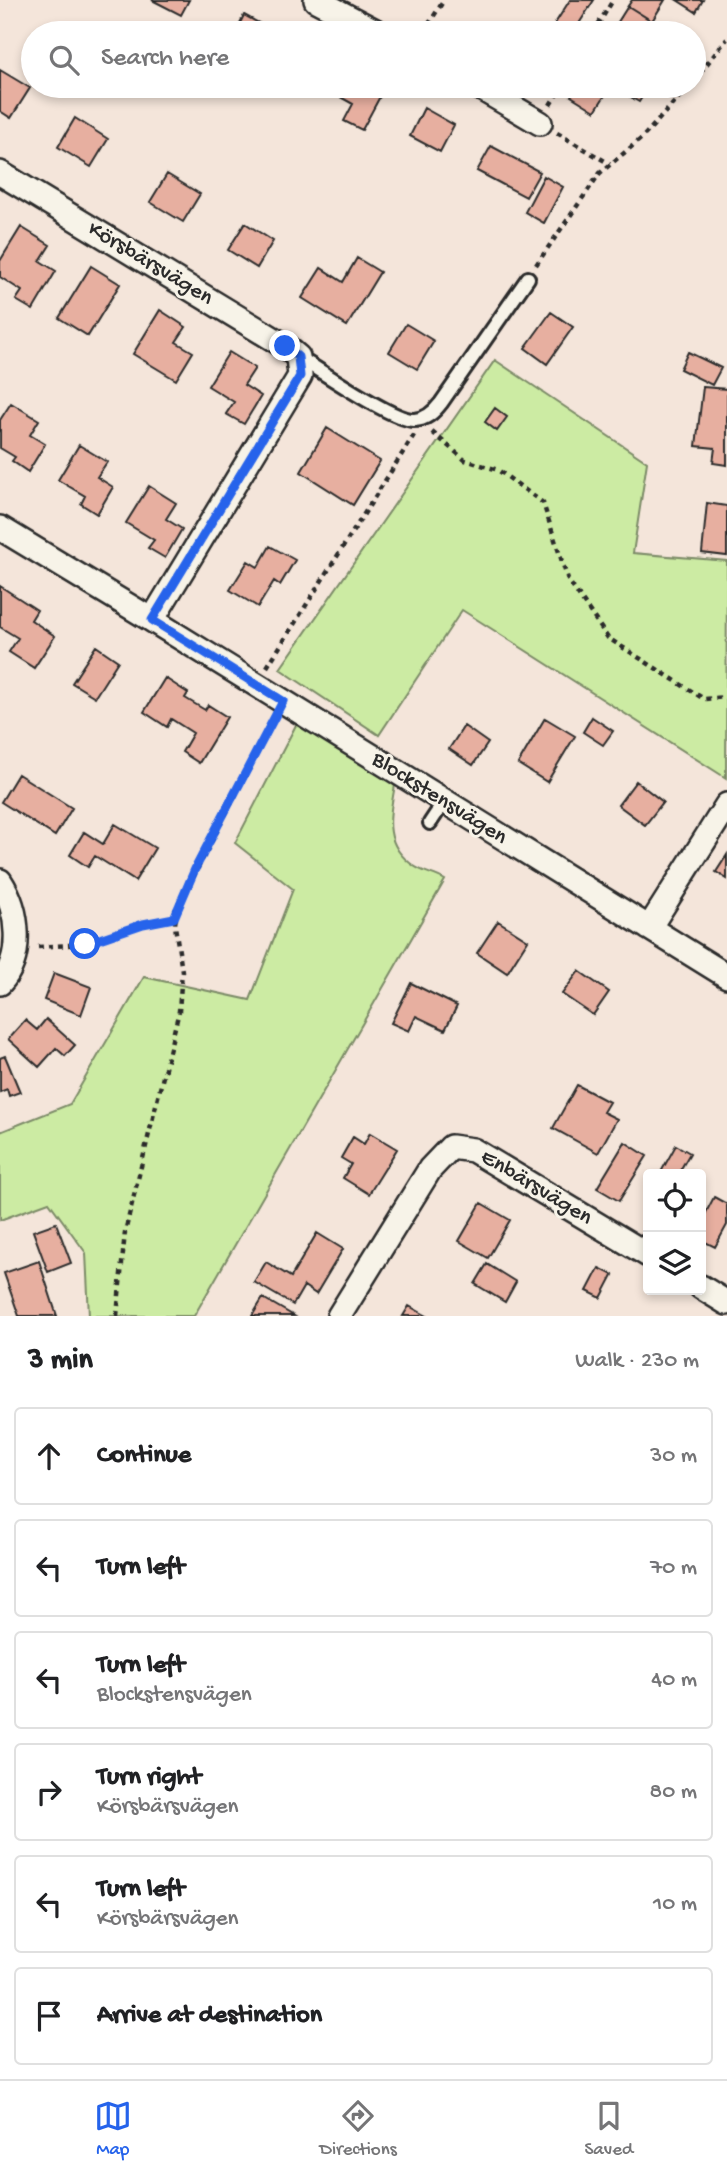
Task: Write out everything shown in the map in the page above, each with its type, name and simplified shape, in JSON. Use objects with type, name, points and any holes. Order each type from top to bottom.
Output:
[{"type":"street","points":[[316,0],[356,21]]},
{"type":"street","points":[[497,98],[540,123]]},
{"type":"street","name":"Körsbärsvägen","points":[[0,173],[285,346],[298,357]]},
{"type":"street","points":[[0,528],[152,620],[290,396],[300,376],[298,357]]},
{"type":"street","name":"Blockstensvägen","points":[[152,620],[727,976]]},
{"type":"street","points":[[649,928],[727,805]]},
{"type":"street","points":[[0,881],[14,916],[16,947],[7,975],[0,984]]},
{"type":"street","name":"Enbärsvägen","points":[[339,1316],[430,1169],[451,1147],[473,1150],[643,1252]]},
{"type":"street","points":[[706,1290],[727,1303]]},
{"type":"lane","points":[[419,420],[435,412],[528,278]]},
{"type":"lane","name":"Körsbärsvägen","points":[[298,357],[391,412],[410,421],[419,420]]},
{"type":"lane","points":[[430,823],[444,802]]},
{"type":"path","points":[[431,21],[444,0]]},
{"type":"path","points":[[600,21],[613,0]]},
{"type":"path","points":[[706,65],[727,39]]},
{"type":"path","points":[[528,278],[583,194],[610,164],[642,138],[678,98]]},
{"type":"path","points":[[540,123],[610,164]]},
{"type":"path","points":[[256,684],[412,441],[419,420],[464,460],[498,470],[543,503],[568,580],[608,638],[704,699],[727,697]]},
{"type":"path","points":[[117,1316],[125,1232],[179,1011],[182,971],[174,918],[195,869],[283,701]]},
{"type":"path","points":[[16,947],[85,944],[143,924],[174,918]]},
{"type":"green space","points":[[495,360],[647,462],[633,553],[727,561],[726,778],[462,610],[379,735],[280,669]]},
{"type":"green space","points":[[297,723],[395,785],[390,820],[397,849],[417,868],[445,880],[194,1316],[89,1316],[86,1253],[49,1202],[0,1220],[0,1132],[70,1104],[144,977],[250,1000],[293,889],[235,843]]},
{"type":"building","points":[[152,0],[189,0],[181,15]]},
{"type":"building","points":[[570,0],[594,0],[581,21],[557,21]]},
{"type":"building","points":[[632,0],[665,0],[652,21],[628,6]]},
{"type":"building","points":[[677,0],[703,0],[696,12]]},
{"type":"building","points":[[628,6],[652,21],[619,21]]},
{"type":"building","points":[[244,15],[255,21],[241,21]]},
{"type":"building","points":[[0,70],[21,83],[21,98],[24,98],[11,118],[0,111]]},
{"type":"building","points":[[342,98],[379,98],[362,130],[344,121],[353,104]]},
{"type":"building","points":[[574,98],[603,98],[595,111]]},
{"type":"building","points":[[424,108],[454,125],[440,152],[410,136]]},
{"type":"building","points":[[75,118],[108,139],[91,167],[58,147]]},
{"type":"building","points":[[491,146],[540,172],[526,197],[477,171]]},
{"type":"building","points":[[167,174],[200,194],[183,222],[150,202]]},
{"type":"building","points":[[544,176],[563,187],[544,223],[525,212]]},
{"type":"building","points":[[245,223],[273,241],[257,268],[228,250]]},
{"type":"building","points":[[21,227],[50,245],[40,261],[56,271],[33,310],[16,300],[22,291],[0,277],[0,261]]},
{"type":"building","points":[[357,258],[380,272],[347,326],[302,298],[321,268],[343,282]]},
{"type":"building","points":[[91,266],[120,284],[88,336],[59,318]]},
{"type":"building","points":[[160,310],[186,327],[176,342],[193,352],[176,380],[133,354]]},
{"type":"building","points":[[551,312],[573,327],[547,364],[525,348]]},
{"type":"building","points":[[406,324],[434,341],[417,369],[389,352]]},
{"type":"building","points":[[229,352],[255,368],[244,385],[261,396],[244,424],[226,414],[234,402],[208,386]]},
{"type":"building","points":[[688,352],[721,368],[712,385],[680,369]]},
{"type":"building","points":[[703,387],[727,389],[727,465],[713,463],[715,448],[696,446]]},
{"type":"building","points":[[11,403],[39,420],[30,435],[45,444],[28,472],[12,461],[15,457],[0,448],[0,420]]},
{"type":"building","points":[[495,408],[507,417],[497,431],[485,422]]},
{"type":"building","points":[[327,428],[380,461],[353,505],[301,472]]},
{"type":"building","points":[[79,445],[107,462],[97,477],[113,487],[97,514],[81,504],[85,496],[58,480]]},
{"type":"building","points":[[149,486],[176,503],[166,519],[182,529],[165,558],[148,548],[154,540],[126,523]]},
{"type":"building","points":[[707,503],[727,506],[727,556],[702,553]]},
{"type":"building","points":[[270,546],[295,560],[280,585],[274,581],[258,607],[230,590],[248,561],[258,567]]},
{"type":"building","points":[[0,586],[37,610],[31,620],[55,636],[34,668],[9,652],[18,638],[0,627]]},
{"type":"building","points":[[96,646],[118,661],[95,697],[72,683]]},
{"type":"building","points":[[165,678],[188,693],[185,698],[205,710],[208,705],[227,717],[199,763],[182,752],[193,733],[171,719],[167,727],[144,712]]},
{"type":"building","points":[[592,717],[613,731],[603,745],[583,732]]},
{"type":"building","points":[[545,718],[575,736],[547,782],[518,764]]},
{"type":"building","points":[[464,726],[488,743],[473,765],[449,749]]},
{"type":"building","points":[[18,774],[72,808],[55,836],[1,802]]},
{"type":"building","points":[[636,781],[663,802],[645,825],[618,805]]},
{"type":"building","points":[[115,824],[155,848],[135,881],[95,856],[88,867],[70,855],[84,832],[103,844]]},
{"type":"building","points":[[727,855],[727,879],[716,872]]},
{"type":"building","points":[[498,921],[528,940],[507,973],[477,953]]},
{"type":"building","points":[[579,971],[609,992],[593,1015],[562,994]]},
{"type":"building","points":[[54,973],[91,987],[81,1015],[44,1000]]},
{"type":"building","points":[[411,983],[457,1006],[445,1030],[416,1016],[409,1031],[391,1023]]},
{"type":"building","points":[[46,1019],[75,1045],[65,1056],[56,1048],[39,1067],[8,1039],[25,1020],[37,1030]]},
{"type":"building","points":[[5,1056],[20,1092],[9,1096],[7,1089],[0,1092],[0,1058]]},
{"type":"building","points":[[577,1085],[609,1102],[603,1112],[617,1119],[598,1153],[553,1128]]},
{"type":"building","points":[[370,1133],[397,1149],[369,1194],[343,1178],[351,1164],[341,1158],[353,1137],[364,1144]]},
{"type":"building","points":[[625,1142],[647,1156],[619,1201],[597,1188]]},
{"type":"building","points":[[676,1145],[690,1153],[681,1169],[663,1169]]},
{"type":"building","points":[[714,1197],[727,1204],[727,1225],[715,1247],[706,1242],[706,1212]]},
{"type":"building","points":[[481,1203],[510,1220],[488,1258],[459,1241]]},
{"type":"building","points":[[56,1223],[71,1263],[48,1272],[33,1231]]},
{"type":"building","points":[[317,1233],[343,1249],[316,1294],[304,1286],[293,1305],[254,1282],[266,1262],[291,1277]]},
{"type":"building","points":[[39,1261],[57,1316],[19,1316],[4,1273]]},
{"type":"building","points":[[487,1264],[516,1282],[505,1302],[475,1284]]},
{"type":"building","points":[[599,1268],[613,1275],[601,1298],[587,1291]]},
{"type":"building","points":[[263,1298],[294,1316],[252,1316]]},
{"type":"building","points":[[409,1306],[427,1316],[403,1316]]},
{"type":"route","points":[[85,944],[143,924],[174,918],[195,869],[283,701],[152,620],[300,376],[298,357],[285,346]]}]
